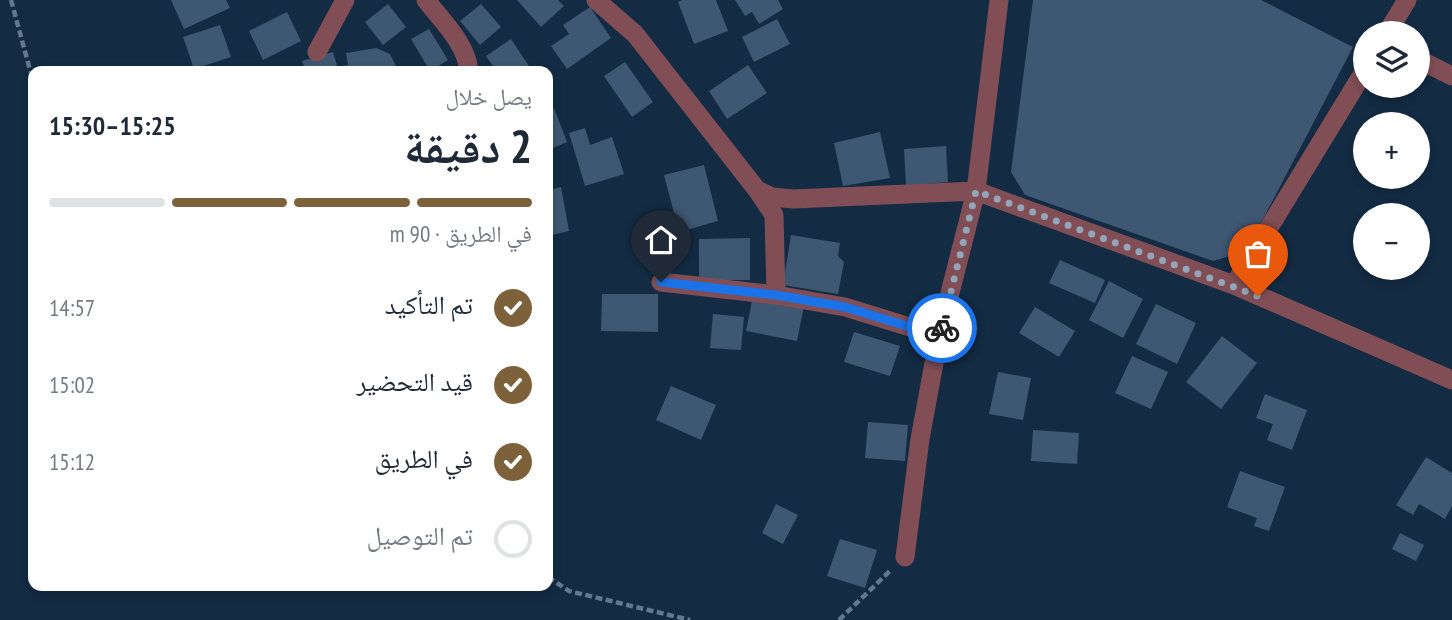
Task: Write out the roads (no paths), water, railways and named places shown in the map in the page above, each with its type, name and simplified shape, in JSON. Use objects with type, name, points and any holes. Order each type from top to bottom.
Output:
[{"type":"street","points":[[317,52],[345,0]]},
{"type":"street","points":[[426,0],[456,38],[468,66]]},
{"type":"street","points":[[596,0],[635,34],[774,215],[776,295]]},
{"type":"street","points":[[905,557],[920,439],[939,336],[976,191],[999,0]]},
{"type":"street","points":[[1394,21],[1407,0]]},
{"type":"street","points":[[1430,64],[1452,76]]},
{"type":"street","points":[[1234,285],[1353,90]]},
{"type":"street","points":[[757,190],[772,197],[793,199],[976,191],[1234,285],[1452,380]]},
{"type":"street","points":[[661,282],[776,295],[845,307],[939,336]]}]
